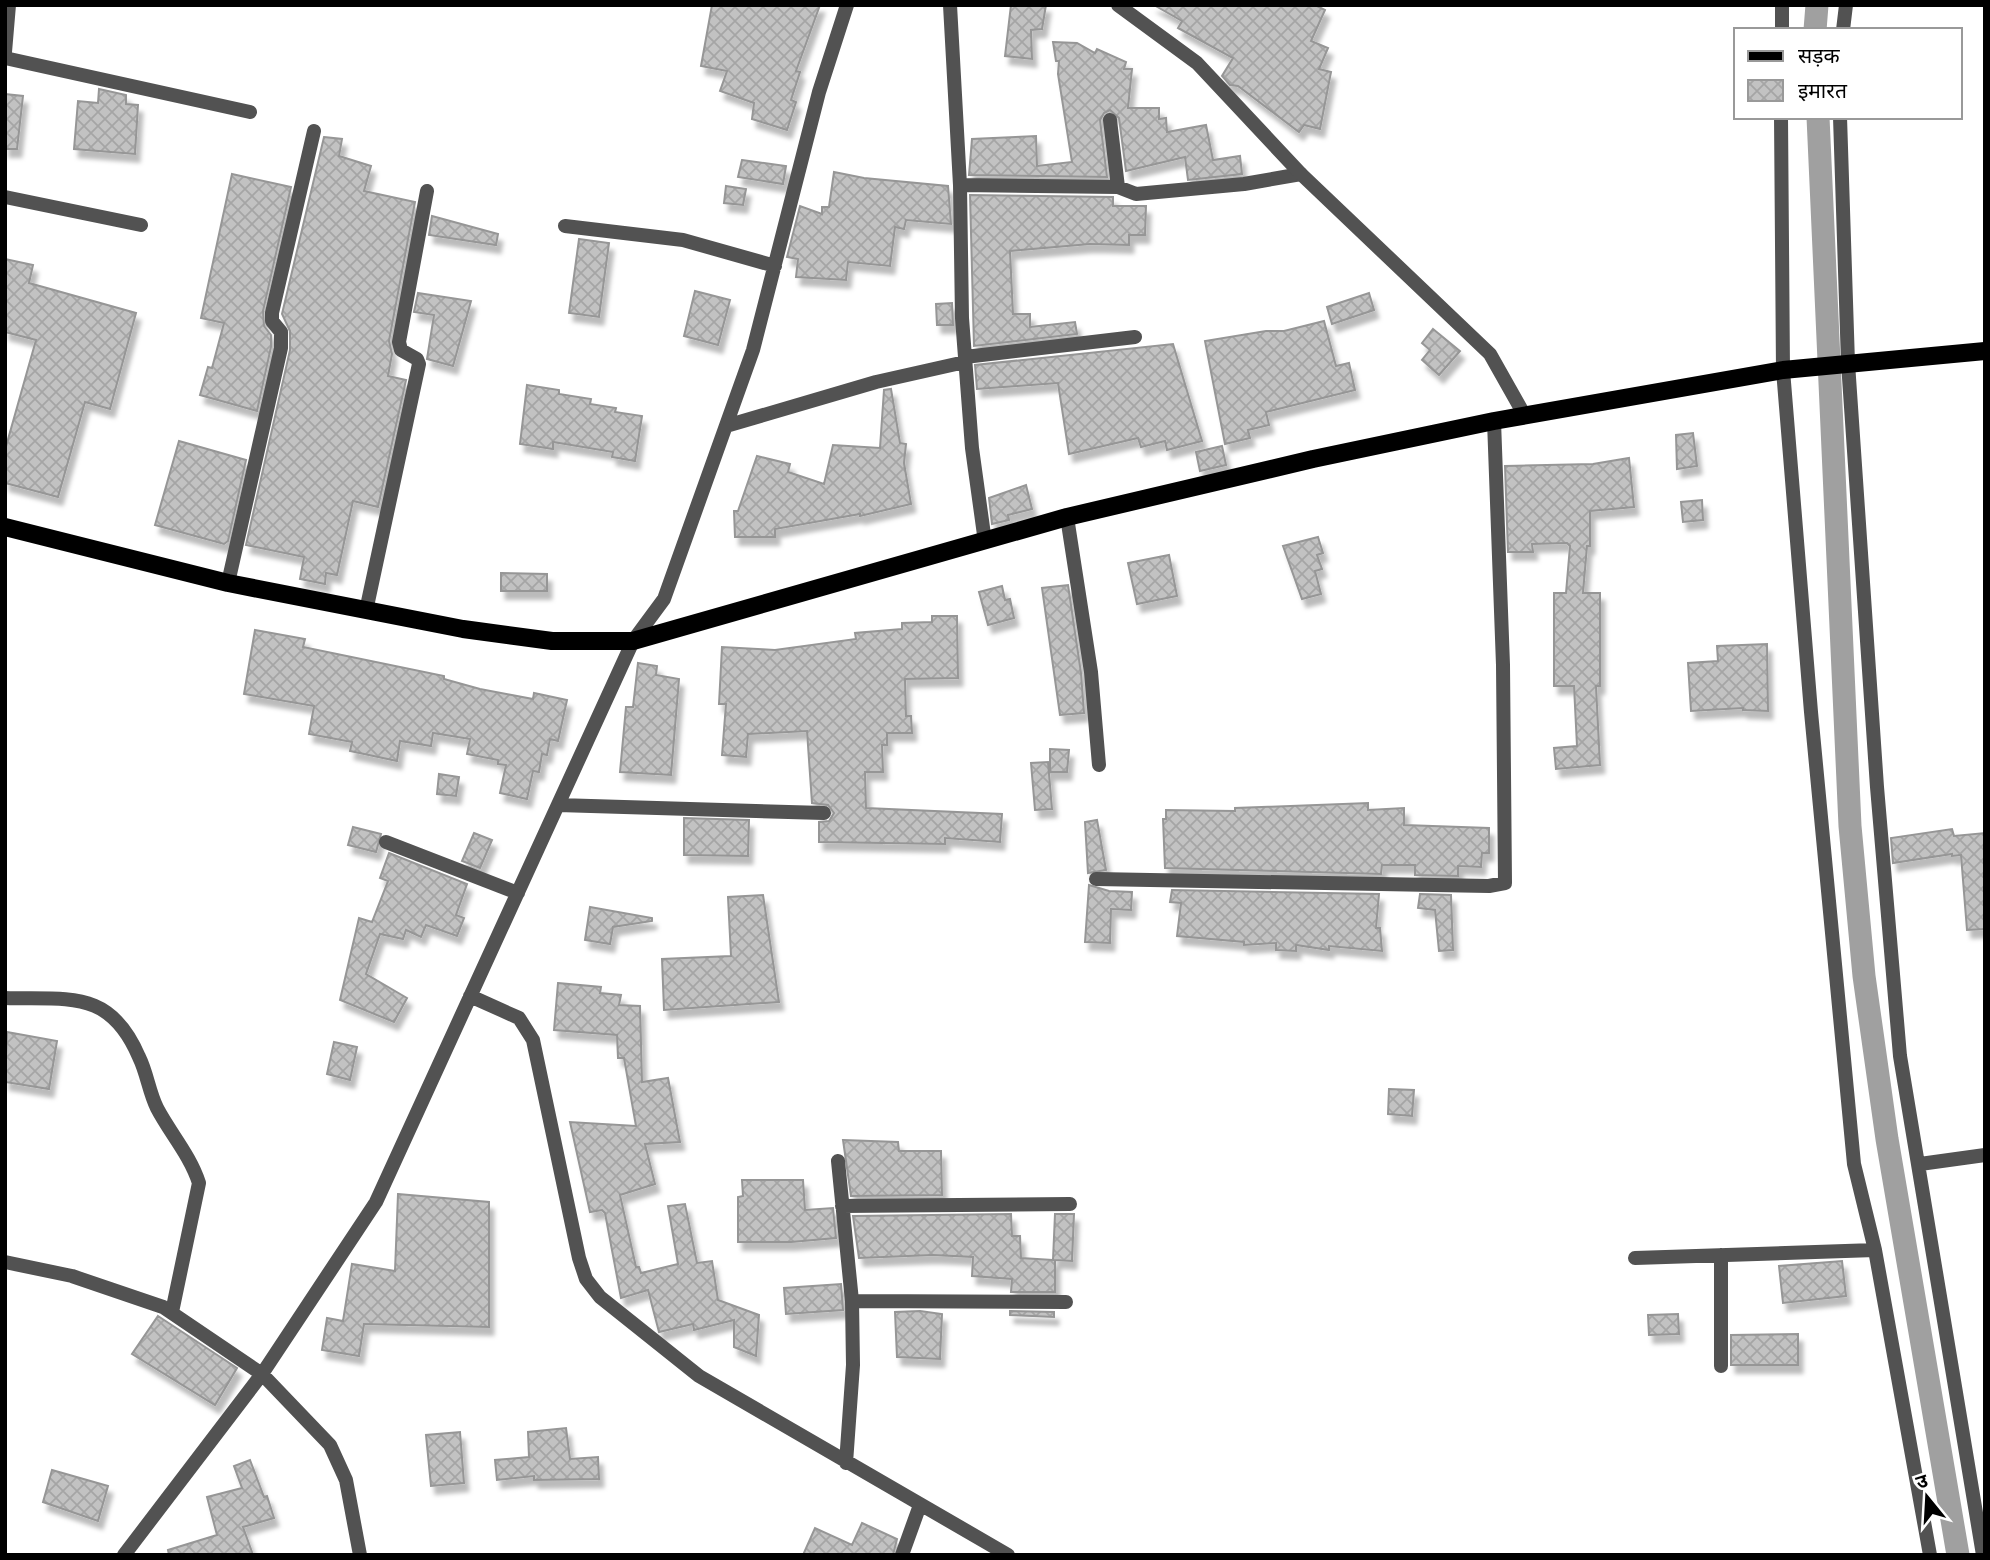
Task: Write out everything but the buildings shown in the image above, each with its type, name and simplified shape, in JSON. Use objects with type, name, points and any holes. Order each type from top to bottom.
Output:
[{"type":"main road","points":[[5,527],[228,583],[366,611],[552,641],[633,641],[1163,492],[1494,421],[1788,369],[1985,351]]},
{"type":"street","points":[[5,52],[9,5]]},
{"type":"street","points":[[950,5],[960,185],[965,359],[985,542]]},
{"type":"street","points":[[1118,5],[1197,63],[1301,174],[1490,354],[1525,415]]},
{"type":"street","points":[[1782,5],[1782,28]]},
{"type":"street","points":[[1843,28],[1846,5]]},
{"type":"street","points":[[124,1555],[262,1374],[376,1202],[633,641],[664,599],[753,350],[819,92],[844,6]]},
{"type":"street","points":[[5,58],[250,112]]},
{"type":"street","points":[[1781,119],[1788,369],[1811,712],[1854,1164],[1875,1250],[1930,1555]]},
{"type":"street","points":[[1840,119],[1844,363],[1900,1056],[1983,1555]]},
{"type":"street","points":[[1110,120],[1118,187]]},
{"type":"street","points":[[228,583],[281,348],[281,332],[272,321],[272,313],[314,131]]},
{"type":"street","points":[[960,185],[1118,187],[1136,194],[1244,184],[1301,174]]},
{"type":"street","points":[[366,611],[419,364],[417,359],[401,350],[399,342],[427,191]]},
{"type":"street","points":[[5,197],[141,225]]},
{"type":"street","points":[[565,226],[683,240],[775,266]]},
{"type":"street","points":[[726,426],[965,359],[1135,337]]},
{"type":"street","points":[[1096,879],[1489,886],[1505,883],[1503,666],[1494,421]]},
{"type":"street","points":[[1067,517],[1091,672],[1099,765]]},
{"type":"street","points":[[558,805],[824,813]]},
{"type":"street","points":[[386,842],[518,893]]},
{"type":"street","points":[[470,996],[519,1018],[533,1041],[579,1258],[586,1279],[600,1297],[699,1376],[1008,1555]]},
{"type":"street","points":[[5,998],[76,1000],[103,1007],[124,1025],[140,1059],[156,1105],[194,1168],[199,1183],[172,1312]]},
{"type":"street","points":[[1920,1164],[1985,1154]]},
{"type":"street","points":[[838,1161],[852,1301],[853,1365],[846,1463]]},
{"type":"street","points":[[842,1206],[1070,1204]]},
{"type":"street","points":[[1635,1258],[1875,1250]]},
{"type":"street","points":[[1721,1255],[1721,1366]]},
{"type":"street","points":[[5,1262],[72,1276],[172,1312],[262,1374],[330,1445],[346,1480],[360,1555]]},
{"type":"street","points":[[852,1301],[1066,1302]]},
{"type":"street","points":[[902,1555],[920,1505]]},
{"type":"waterway","points":[[1815,28],[1817,5]]},
{"type":"waterway","points":[[1818,119],[1850,826],[1864,976],[1887,1139],[1958,1555]]}]
